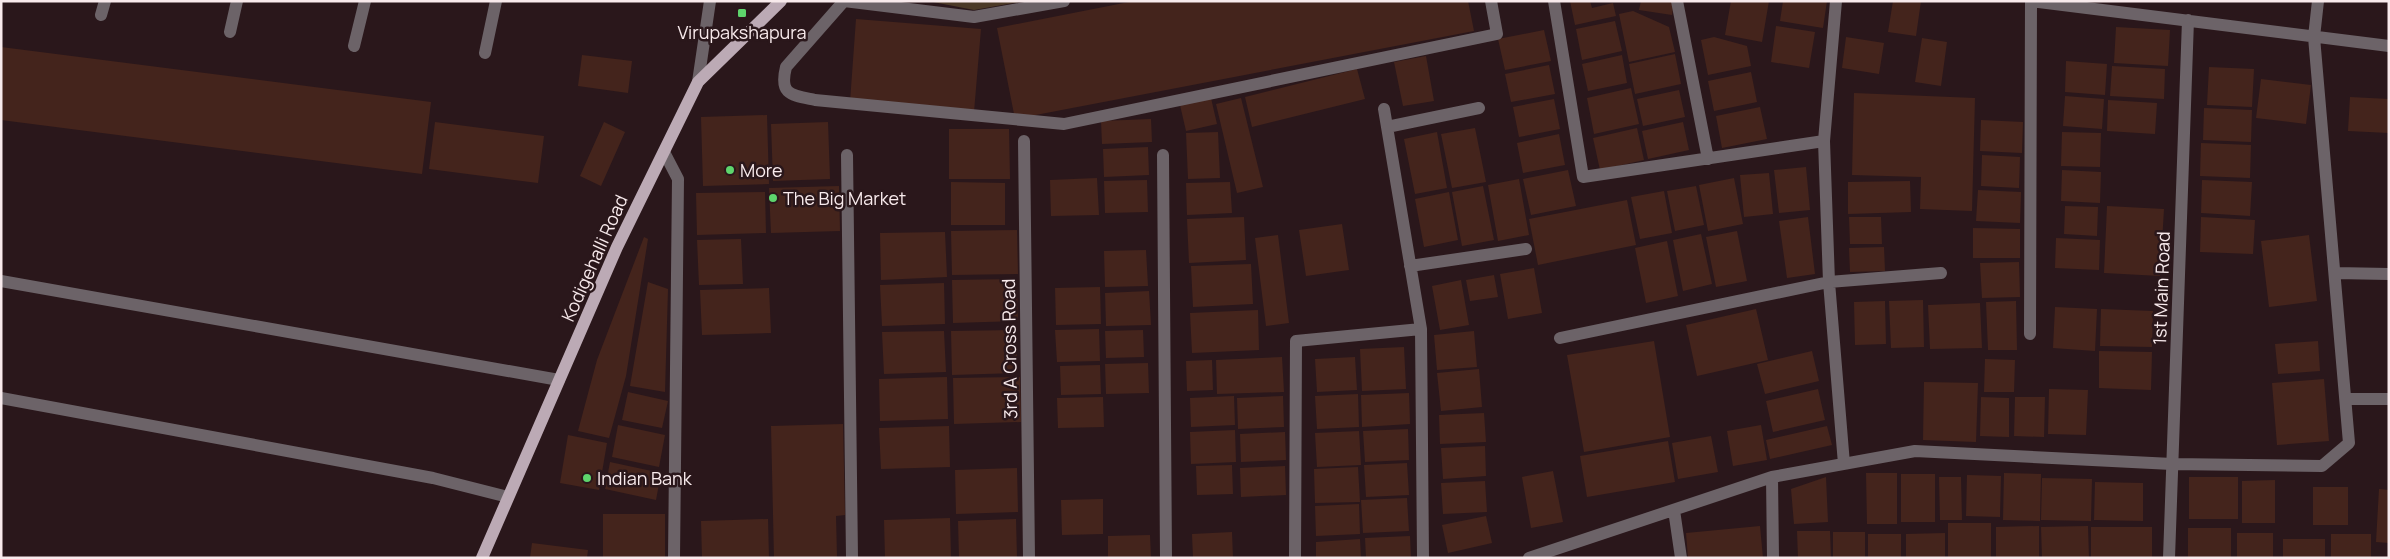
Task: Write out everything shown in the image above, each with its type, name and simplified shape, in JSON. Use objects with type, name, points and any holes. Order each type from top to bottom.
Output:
[{"type":"main road","name":"Kodigehalli Road","points":[[482,558],[617,247],[698,82],[780,1]]},
{"type":"street","points":[[102,15],[105,1]]},
{"type":"street","points":[[230,32],[237,1]]},
{"type":"street","points":[[354,46],[364,1]]},
{"type":"street","points":[[484,52],[496,1]]},
{"type":"street","points":[[698,82],[710,1]]},
{"type":"street","points":[[1064,1],[974,17],[844,1],[786,67],[783,80],[786,90],[792,95],[815,100],[1064,124],[1497,34],[1491,1]]},
{"type":"street","points":[[1554,1],[1584,177],[1824,141]]},
{"type":"street","points":[[1677,1],[1708,159]]},
{"type":"street","points":[[1836,1],[1824,141],[1829,282],[1844,464]]},
{"type":"street","points":[[2030,334],[2031,1],[2389,46]]},
{"type":"street","points":[[1529,558],[1772,477],[1915,451],[2172,464],[2322,466],[2349,443],[2314,37],[2318,1]]},
{"type":"street","name":"1st Main Road","points":[[2169,558],[2188,20]]},
{"type":"street","points":[[1387,127],[1479,108]]},
{"type":"street","points":[[1384,109],[1421,329],[1423,558]]},
{"type":"street","name":"3rd A Cross Road","points":[[1024,141],[1029,558]]},
{"type":"street","points":[[664,152],[678,179],[674,558]]},
{"type":"street","points":[[847,155],[852,558]]},
{"type":"street","points":[[1163,155],[1166,558]]},
{"type":"street","points":[[1410,266],[1526,249]]},
{"type":"street","points":[[1560,338],[1829,282],[1941,273]]},
{"type":"street","points":[[2335,273],[2389,274]]},
{"type":"street","points":[[1,281],[559,380]]},
{"type":"street","points":[[1295,558],[1296,342],[1421,329]]},
{"type":"street","points":[[1,398],[433,478],[508,497]]},
{"type":"street","points":[[2346,399],[2389,398]]},
{"type":"street","points":[[1772,477],[1773,558]]},
{"type":"street","points":[[1674,510],[1680,558]]},
{"type":"shaded area","points":[[928,1],[1025,1],[974,10]]},
{"type":"building","points":[[1134,1],[1468,1],[1474,31],[1015,119],[997,28]]},
{"type":"building","points":[[1570,1],[1590,1],[1592,8],[1613,3],[1616,16],[1575,25]]},
{"type":"building","points":[[1641,1],[1674,1],[1672,15],[1639,10]]},
{"type":"building","points":[[1731,1],[1769,1],[1762,42],[1725,35]]},
{"type":"building","points":[[1783,1],[1827,1],[1823,28],[1780,21]]},
{"type":"building","points":[[1893,1],[1921,1],[1916,36],[1888,32]]},
{"type":"building","points":[[1633,11],[1669,27],[1675,52],[1629,62],[1619,14]]},
{"type":"building","points":[[856,19],[981,29],[974,112],[850,102]]},
{"type":"building","points":[[1615,21],[1622,51],[1582,60],[1576,29]]},
{"type":"building","points":[[1776,26],[1815,32],[1809,68],[1771,62]]},
{"type":"building","points":[[2116,27],[2170,30],[2168,66],[2114,63]]},
{"type":"building","points":[[1544,30],[1551,61],[1505,70],[1498,39]]},
{"type":"building","points":[[1714,37],[1747,46],[1751,66],[1708,75],[1701,40]]},
{"type":"building","points":[[1846,37],[1884,43],[1879,74],[1842,68]]},
{"type":"building","points":[[1922,38],[1947,42],[1941,86],[1915,82]]},
{"type":"building","points":[[1,47],[431,102],[422,174],[1,120]]},
{"type":"building","points":[[1675,54],[1681,84],[1635,94],[1629,64]]},
{"type":"building","points":[[582,55],[632,61],[628,93],[578,86]]},
{"type":"building","points":[[1622,55],[1627,83],[1588,91],[1582,64]]},
{"type":"building","points":[[1426,56],[1434,101],[1403,106],[1394,62]]},
{"type":"building","points":[[2066,61],[2107,64],[2105,95],[2065,92]]},
{"type":"building","points":[[1549,65],[1555,94],[1511,102],[1505,74]]},
{"type":"building","points":[[2112,66],[2165,69],[2164,99],[2110,96]]},
{"type":"building","points":[[2209,67],[2254,69],[2252,107],[2207,105]]},
{"type":"building","points":[[1357,69],[1365,99],[1252,127],[1245,97]]},
{"type":"building","points":[[1751,72],[1757,102],[1714,111],[1708,81]]},
{"type":"building","points":[[2261,79],[2311,85],[2306,124],[2256,118]]},
{"type":"building","points":[[1631,88],[1639,124],[1594,134],[1587,98]]},
{"type":"building","points":[[1679,90],[1685,117],[1643,126],[1637,99]]},
{"type":"building","points":[[1854,93],[1975,98],[1972,211],[1920,209],[1921,177],[1852,175]]},
{"type":"building","points":[[2065,96],[2104,99],[2102,129],[2063,126]]},
{"type":"building","points":[[2350,97],[2389,99],[2389,133],[2348,131]]},
{"type":"building","points":[[1211,98],[1217,124],[1186,131],[1180,105]]},
{"type":"building","points":[[1241,98],[1263,187],[1237,193],[1216,104]]},
{"type":"building","points":[[1554,99],[1560,129],[1519,137],[1513,107]]},
{"type":"building","points":[[2108,100],[2157,103],[2155,134],[2107,131]]},
{"type":"building","points":[[1760,107],[1767,139],[1722,148],[1716,116]]},
{"type":"building","points":[[2204,108],[2252,110],[2251,142],[2203,140]]},
{"type":"building","points":[[767,115],[769,184],[703,186],[701,117]]},
{"type":"building","points":[[1151,119],[1152,142],[1102,144],[1101,121]]},
{"type":"building","points":[[1981,120],[2023,122],[2022,153],[1980,151]]},
{"type":"building","points":[[435,122],[544,136],[538,183],[429,169]]},
{"type":"building","points":[[604,122],[625,132],[601,186],[580,176]]},
{"type":"building","points":[[828,122],[830,179],[773,181],[771,124]]},
{"type":"building","points":[[1683,122],[1689,150],[1648,159],[1642,131]]},
{"type":"building","points":[[1475,128],[1486,182],[1452,188],[1441,134]]},
{"type":"building","points":[[1637,128],[1644,160],[1600,170],[1593,138]]},
{"type":"building","points":[[949,129],[1009,129],[1010,179],[949,179]]},
{"type":"building","points":[[1218,132],[1220,178],[1188,179],[1186,133]]},
{"type":"building","points":[[1437,132],[1447,188],[1415,194],[1404,139]]},
{"type":"building","points":[[2062,132],[2101,133],[2100,167],[2061,166]]},
{"type":"building","points":[[1559,134],[1565,165],[1523,173],[1517,143]]},
{"type":"building","points":[[2201,143],[2251,145],[2250,178],[2200,176]]},
{"type":"building","points":[[1148,147],[1149,175],[1104,177],[1103,149]]},
{"type":"building","points":[[1982,155],[2020,157],[2019,188],[1981,186]]},
{"type":"building","points":[[1806,167],[1810,210],[1779,213],[1774,170]]},
{"type":"building","points":[[1568,170],[1576,206],[1531,215],[1523,179]]},
{"type":"building","points":[[2062,170],[2101,172],[2100,203],[2061,201]]},
{"type":"building","points":[[1769,173],[1773,214],[1744,217],[1740,175]]},
{"type":"building","points":[[1097,178],[1099,215],[1051,216],[1050,180]]},
{"type":"building","points":[[1734,178],[1743,224],[1708,231],[1699,185]]},
{"type":"building","points":[[1519,179],[1529,235],[1498,241],[1488,185]]},
{"type":"building","points":[[1147,180],[1148,212],[1105,213],[1104,181]]},
{"type":"building","points":[[2202,180],[2252,182],[2250,216],[2201,213]]},
{"type":"building","points":[[1910,181],[1911,212],[1848,214],[1848,182]]},
{"type":"building","points":[[951,182],[1005,183],[1005,225],[951,225]]},
{"type":"building","points":[[1230,182],[1232,213],[1187,215],[1186,183]]},
{"type":"building","points":[[839,186],[840,231],[771,233],[769,188]]},
{"type":"building","points":[[1483,186],[1494,240],[1462,246],[1452,192]]},
{"type":"building","points":[[1696,186],[1704,225],[1675,231],[1667,191]]},
{"type":"building","points":[[1978,190],[2021,192],[2020,223],[1976,221]]},
{"type":"building","points":[[1664,191],[1672,233],[1640,239],[1631,197]]},
{"type":"building","points":[[765,192],[766,233],[697,235],[696,193]]},
{"type":"building","points":[[1449,192],[1458,240],[1424,247],[1415,199]]},
{"type":"building","points":[[1627,200],[1636,245],[1538,265],[1529,219]]},
{"type":"building","points":[[2065,206],[2098,207],[2097,236],[2064,234]]},
{"type":"building","points":[[2107,206],[2164,209],[2160,276],[2104,273]]},
{"type":"building","points":[[1244,217],[1246,260],[1189,263],[1187,219]]},
{"type":"building","points":[[1808,217],[1815,274],[1787,278],[1779,221]]},
{"type":"building","points":[[1849,217],[1881,217],[1882,244],[1850,244]]},
{"type":"building","points":[[2201,217],[2255,220],[2253,254],[2200,252]]},
{"type":"building","points":[[1342,224],[1349,270],[1306,276],[1299,230]]},
{"type":"building","points":[[1973,228],[2020,229],[2020,258],[1973,258]]},
{"type":"building","points":[[1017,230],[1018,274],[952,275],[951,231]]},
{"type":"building","points":[[1737,231],[1747,281],[1716,287],[1706,237]]},
{"type":"building","points":[[945,232],[947,277],[881,280],[880,233]]},
{"type":"building","points":[[1701,234],[1712,284],[1683,291],[1673,240]]},
{"type":"building","points":[[1278,235],[1289,323],[1266,326],[1255,238]]},
{"type":"building","points":[[2309,235],[2317,301],[2269,307],[2261,241]]},
{"type":"building","points":[[644,237],[648,239],[626,376],[609,438],[578,431],[597,360]]},
{"type":"building","points":[[2056,238],[2100,240],[2099,270],[2055,268]]},
{"type":"building","points":[[741,239],[743,284],[699,285],[697,240]]},
{"type":"building","points":[[1667,241],[1678,296],[1646,303],[1635,248]]},
{"type":"building","points":[[1884,247],[1885,271],[1850,272],[1849,248]]},
{"type":"building","points":[[1146,250],[1148,286],[1105,287],[1104,251]]},
{"type":"building","points":[[2019,262],[2020,297],[1982,298],[1980,263]]},
{"type":"building","points":[[1251,264],[1253,304],[1193,307],[1191,266]]},
{"type":"building","points":[[1534,268],[1542,313],[1508,319],[1500,274]]},
{"type":"building","points":[[1494,275],[1498,297],[1470,301],[1466,280]]},
{"type":"building","points":[[1017,279],[1018,321],[953,323],[952,280]]},
{"type":"building","points":[[1461,280],[1469,325],[1440,330],[1432,286]]},
{"type":"building","points":[[648,282],[668,289],[665,392],[630,386]]},
{"type":"building","points":[[944,283],[945,324],[882,326],[880,285]]},
{"type":"building","points":[[1100,287],[1101,324],[1056,325],[1055,288]]},
{"type":"building","points":[[769,288],[771,333],[702,335],[700,290]]},
{"type":"building","points":[[1149,291],[1151,325],[1106,326],[1105,293]]},
{"type":"building","points":[[1923,300],[1924,347],[1891,348],[1889,301]]},
{"type":"building","points":[[1885,301],[1886,344],[1855,345],[1854,302]]},
{"type":"building","points":[[2016,301],[2017,350],[1988,350],[1986,302]]},
{"type":"building","points":[[1980,303],[1982,348],[1930,349],[1928,305]]},
{"type":"building","points":[[2055,307],[2097,309],[2095,351],[2053,348]]},
{"type":"building","points":[[1756,309],[1768,360],[1697,376],[1686,325]]},
{"type":"building","points":[[2101,309],[2153,311],[2152,347],[2100,346]]},
{"type":"building","points":[[1258,310],[1259,350],[1192,353],[1190,313]]},
{"type":"building","points":[[1099,329],[1100,361],[1057,362],[1055,330]]},
{"type":"building","points":[[1017,330],[1017,373],[952,375],[951,331]]},
{"type":"building","points":[[1143,330],[1144,357],[1106,358],[1105,331]]},
{"type":"building","points":[[944,331],[946,372],[884,374],[882,332]]},
{"type":"building","points":[[1474,331],[1477,367],[1437,370],[1434,335]]},
{"type":"building","points":[[1654,341],[1670,437],[1584,452],[1567,355]]},
{"type":"building","points":[[2318,341],[2320,371],[2278,374],[2275,344]]},
{"type":"building","points":[[1404,347],[1406,389],[1362,391],[1360,349]]},
{"type":"building","points":[[1812,351],[1819,381],[1765,394],[1757,364]]},
{"type":"building","points":[[2099,351],[2152,352],[2151,390],[2099,388]]},
{"type":"building","points":[[1282,357],[1284,392],[1217,394],[1216,360]]},
{"type":"building","points":[[1355,357],[1357,390],[1317,392],[1315,359]]},
{"type":"building","points":[[1985,359],[2015,360],[2014,392],[1984,392]]},
{"type":"building","points":[[1212,360],[1213,390],[1187,391],[1186,361]]},
{"type":"building","points":[[1148,363],[1149,393],[1106,394],[1105,364]]},
{"type":"building","points":[[1100,365],[1101,394],[1061,395],[1060,366]]},
{"type":"building","points":[[1479,369],[1482,407],[1441,411],[1437,373]]},
{"type":"building","points":[[947,377],[948,419],[880,421],[879,379]]},
{"type":"building","points":[[1020,377],[1021,422],[954,424],[953,378]]},
{"type":"building","points":[[2324,379],[2329,441],[2277,445],[2272,383]]},
{"type":"building","points":[[1924,382],[1978,383],[1976,442],[1923,440]]},
{"type":"building","points":[[1818,389],[1825,420],[1773,432],[1766,401]]},
{"type":"building","points":[[2049,389],[2088,390],[2086,435],[2048,434]]},
{"type":"building","points":[[628,392],[668,401],[662,428],[622,420]]},
{"type":"building","points":[[1409,393],[1410,424],[1362,427],[1361,395]]},
{"type":"building","points":[[1358,394],[1359,427],[1317,429],[1315,396]]},
{"type":"building","points":[[1234,396],[1235,425],[1191,427],[1190,398]]},
{"type":"building","points":[[1283,396],[1284,427],[1238,429],[1237,398]]},
{"type":"building","points":[[1103,397],[1104,427],[1058,428],[1057,398]]},
{"type":"building","points":[[1981,397],[2009,398],[2009,437],[1980,436]]},
{"type":"building","points":[[2015,397],[2045,397],[2044,437],[2014,436]]},
{"type":"building","points":[[1484,413],[1486,442],[1440,444],[1439,415]]},
{"type":"building","points":[[843,424],[845,515],[836,516],[837,557],[774,558],[771,426]]},
{"type":"building","points":[[618,425],[665,435],[659,467],[612,457]]},
{"type":"building","points":[[1761,425],[1767,460],[1733,466],[1727,431]]},
{"type":"building","points":[[949,426],[950,467],[881,469],[879,428]]},
{"type":"building","points":[[1827,426],[1832,445],[1770,459],[1766,440]]},
{"type":"building","points":[[1408,429],[1409,460],[1365,462],[1363,431]]},
{"type":"building","points":[[1235,430],[1236,462],[1191,464],[1190,432]]},
{"type":"building","points":[[1359,431],[1361,465],[1317,467],[1315,433]]},
{"type":"building","points":[[1285,432],[1286,460],[1241,462],[1240,434]]},
{"type":"building","points":[[568,435],[607,443],[599,490],[560,483]]},
{"type":"building","points":[[1711,436],[1718,472],[1678,479],[1672,443]]},
{"type":"building","points":[[1668,441],[1675,482],[1587,497],[1580,456]]},
{"type":"building","points":[[1485,446],[1486,476],[1443,479],[1441,448]]},
{"type":"building","points":[[610,462],[661,473],[656,500],[605,489]]},
{"type":"building","points":[[1407,463],[1409,495],[1366,497],[1364,465]]},
{"type":"building","points":[[1232,465],[1233,494],[1197,495],[1196,466]]},
{"type":"building","points":[[1285,466],[1286,495],[1241,497],[1240,468]]},
{"type":"building","points":[[1358,467],[1360,502],[1315,503],[1314,469]]},
{"type":"building","points":[[1017,468],[1018,512],[956,514],[955,470]]},
{"type":"building","points":[[1553,471],[1563,522],[1531,528],[1522,477]]},
{"type":"building","points":[[1866,473],[1897,473],[1897,524],[1867,524]]},
{"type":"building","points":[[2004,473],[2041,474],[2040,521],[2003,520]]},
{"type":"building","points":[[1901,474],[1935,474],[1935,522],[1901,522]]},
{"type":"building","points":[[1967,475],[2001,476],[2000,517],[1966,516]]},
{"type":"building","points":[[1826,477],[1828,522],[1794,524],[1791,489]]},
{"type":"building","points":[[1939,477],[1961,477],[1962,520],[1940,520]]},
{"type":"building","points":[[2189,477],[2238,477],[2238,519],[2189,519]]},
{"type":"building","points":[[2042,478],[2092,479],[2091,521],[2041,520]]},
{"type":"building","points":[[2275,480],[2275,523],[2242,523],[2242,481]]},
{"type":"building","points":[[1485,481],[1487,512],[1443,514],[1441,483]]},
{"type":"building","points":[[2095,482],[2143,483],[2143,521],[2094,520]]},
{"type":"building","points":[[2313,487],[2348,487],[2348,525],[2313,525]]},
{"type":"building","points":[[2379,489],[2389,490],[2389,543],[2376,542]]},
{"type":"building","points":[[1407,498],[1409,531],[1363,533],[1361,500]]},
{"type":"building","points":[[1103,499],[1103,534],[1062,535],[1061,500]]},
{"type":"building","points":[[1359,504],[1360,534],[1316,536],[1315,506]]},
{"type":"building","points":[[603,514],[665,514],[665,558],[603,558]]},
{"type":"building","points":[[1486,516],[1492,543],[1448,553],[1442,525]]},
{"type":"building","points":[[950,518],[951,558],[885,558],[884,520]]},
{"type":"building","points":[[768,519],[769,558],[702,558],[701,521]]},
{"type":"building","points":[[1016,519],[1017,558],[959,558],[958,521]]},
{"type":"building","points":[[1948,523],[1991,523],[1991,558],[1948,558]]},
{"type":"building","points":[[1760,526],[1763,558],[1688,558],[1686,533]]},
{"type":"building","points":[[2039,526],[2039,558],[1996,558],[1996,527]]},
{"type":"building","points":[[2088,526],[2089,558],[2042,558],[2041,527]]},
{"type":"building","points":[[2091,527],[2152,527],[2152,558],[2091,558]]},
{"type":"building","points":[[2188,528],[2231,528],[2231,558],[2188,558]]},
{"type":"building","points":[[1797,531],[1830,531],[1831,558],[1798,558]]},
{"type":"building","points":[[1232,532],[1233,558],[1193,558],[1192,534]]},
{"type":"building","points":[[1833,532],[1865,532],[1865,558],[1833,558]]},
{"type":"building","points":[[1945,533],[1945,558],[1906,558],[1906,534]]},
{"type":"building","points":[[2237,533],[2273,533],[2273,558],[2237,558]]},
{"type":"building","points":[[1868,534],[1901,534],[1901,558],[1868,558]]},
{"type":"building","points":[[2331,534],[2371,534],[2371,558],[2331,558]]},
{"type":"building","points":[[1150,535],[1151,558],[1108,558],[1108,536]]},
{"type":"building","points":[[1410,536],[1411,558],[1366,558],[1365,538]]},
{"type":"building","points":[[1360,539],[1361,558],[1316,558],[1316,542]]},
{"type":"building","points":[[2283,539],[2325,539],[2325,558],[2283,558]]},
{"type":"building","points":[[532,543],[588,550],[587,558],[530,558]]},
{"type":"place","name":"Virupakshapura","points":[[742,13]]},
{"type":"place","name":"More","points":[[730,170]]},
{"type":"place","name":"The Big Market","points":[[773,198]]},
{"type":"place","name":"Indian Bank","points":[[587,478]]}]
